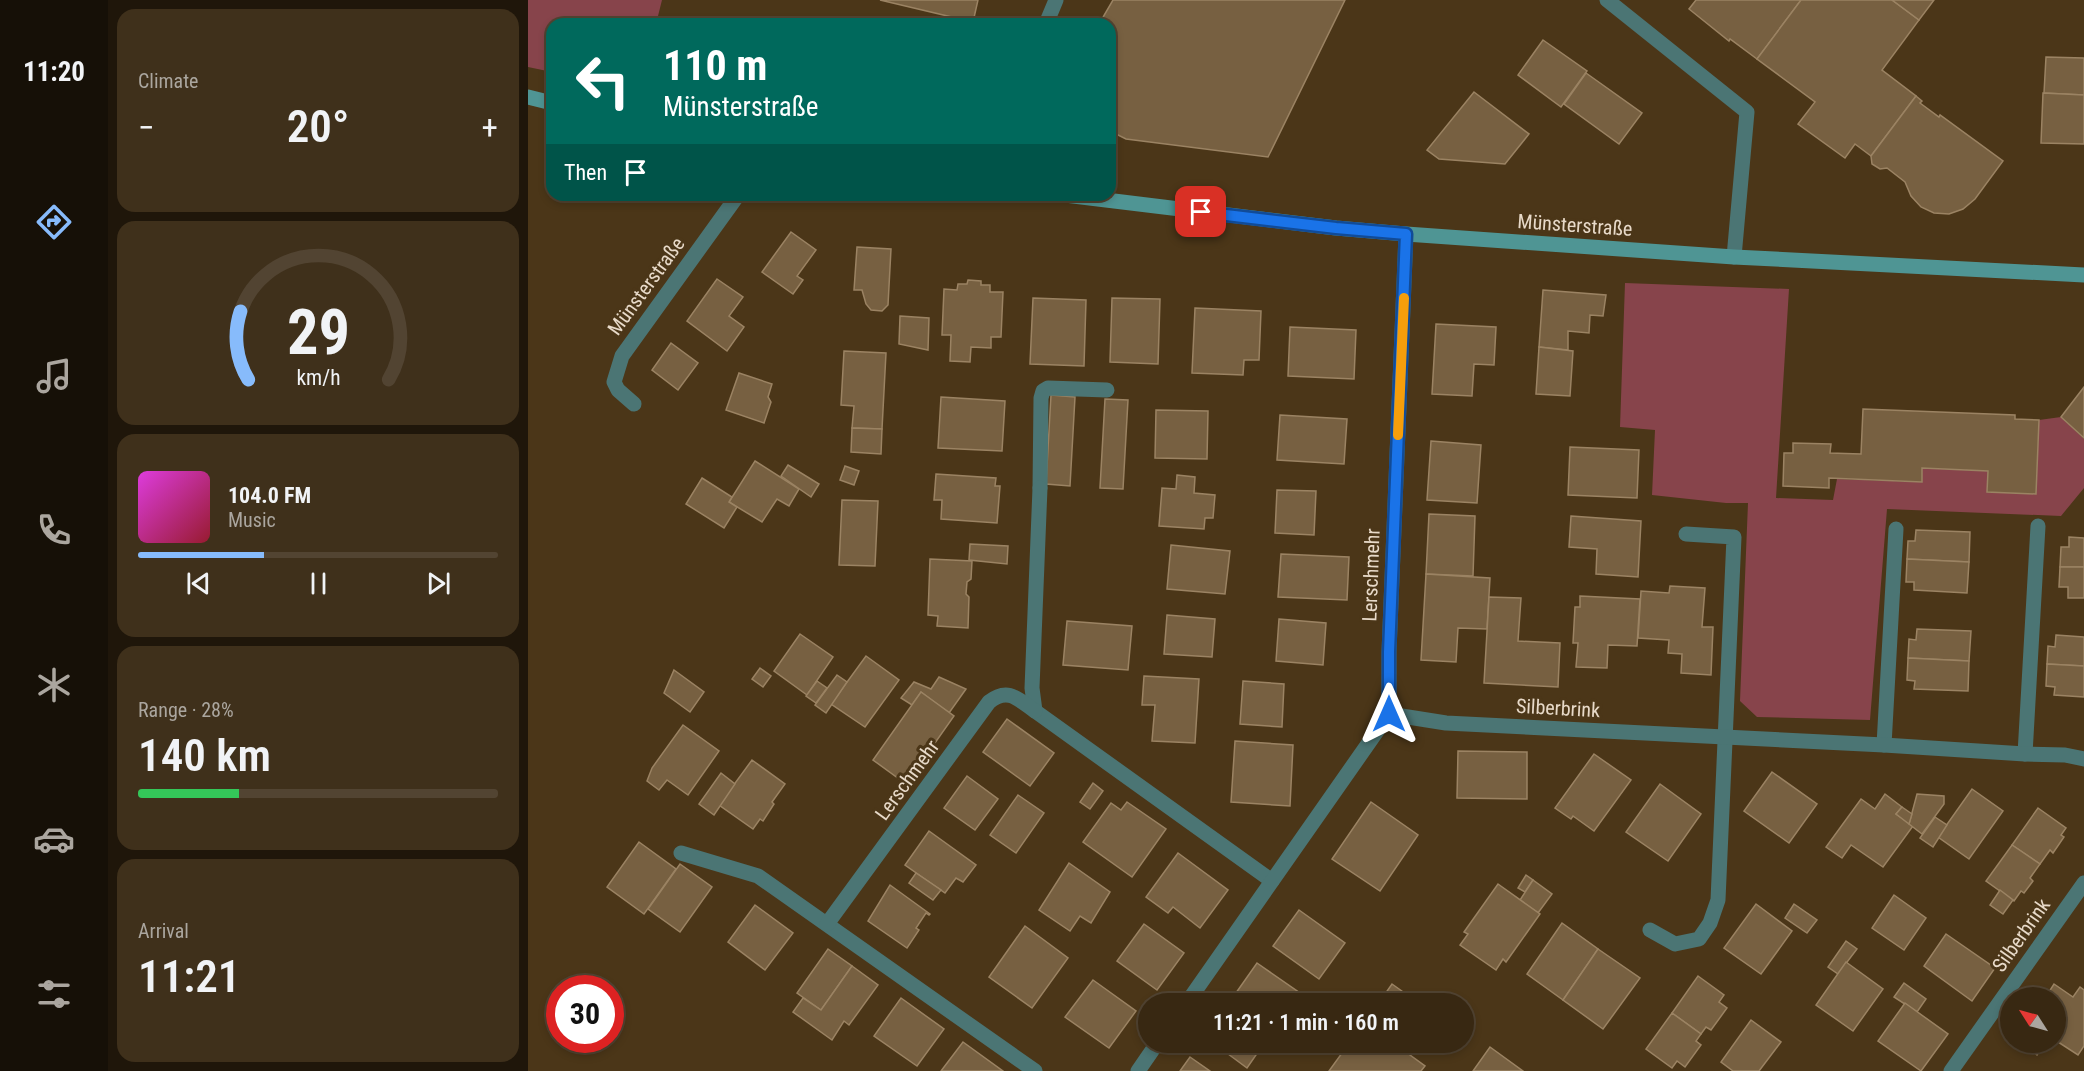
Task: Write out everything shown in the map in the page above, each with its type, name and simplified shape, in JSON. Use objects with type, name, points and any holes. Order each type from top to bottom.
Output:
[{"type":"street","points":[[1048,18],[1056,0]]},
{"type":"street","points":[[1607,0],[1747,112],[1734,257]]},
{"type":"street","points":[[528,97],[546,102]]},
{"type":"street","name":"Münsterstraße","points":[[634,404],[618,390],[614,382],[622,356],[734,201]]},
{"type":"street","name":"Münsterstraße","points":[[1114,201],[1336,228],[1406,234],[1734,257],[2084,275]]},
{"type":"street","name":"Lerschmehr","points":[[1389,714],[1389,652],[1406,234]]},
{"type":"street","points":[[1035,711],[1032,688],[1041,398],[1043,391],[1048,388],[1107,390]]},
{"type":"street","points":[[2025,754],[2038,526]]},
{"type":"street","points":[[1884,745],[1896,529]]},
{"type":"street","points":[[1650,930],[1675,944],[1699,939],[1710,923],[1718,900],[1734,537],[1686,534]]},
{"type":"street","name":"Lerschmehr","points":[[827,924],[989,702],[1004,694],[1014,696],[1272,881]]},
{"type":"street","points":[[1194,993],[1389,714]]},
{"type":"street","name":"Silberbrink","points":[[1389,714],[1446,723],[2066,755],[2084,759]]},
{"type":"street","points":[[681,853],[758,876],[1035,1071]]},
{"type":"street","name":"Silberbrink","points":[[1951,1071],[2084,883]]},
{"type":"street","points":[[1138,1071],[1150,1053]]},
{"type":"shaded area","points":[[528,0],[662,0],[658,18],[546,18],[546,71],[528,67]]},
{"type":"shaded area","points":[[1625,283],[1789,289],[1776,498],[1833,500],[1837,479],[1921,482],[1922,468],[1988,471],[1987,492],[2036,494],[2039,420],[2061,417],[2084,439],[2084,488],[2061,516],[1887,509],[1870,720],[1757,717],[1740,701],[1748,503],[1726,503],[1652,495],[1655,430],[1620,427]]},
{"type":"building","points":[[880,0],[978,0],[974,18],[956,18]]},
{"type":"building","points":[[1113,0],[1345,0],[1268,157],[1126,139],[1116,134],[1116,18],[1102,18]]},
{"type":"building","points":[[1696,0],[1801,0],[1757,59],[1730,39],[1729,41],[1689,9]]},
{"type":"building","points":[[1801,0],[1892,0],[1919,20],[1882,70],[1916,96],[1871,156],[1855,144],[1845,158],[1798,124],[1815,102],[1757,59]]},
{"type":"building","points":[[1892,0],[1934,0],[1919,20]]},
{"type":"building","points":[[1543,40],[1587,71],[1561,107],[1518,75]]},
{"type":"building","points":[[2046,57],[2084,58],[2084,95],[2044,93]]},
{"type":"building","points":[[1586,73],[1642,113],[1619,144],[1564,104]]},
{"type":"building","points":[[1474,92],[1529,134],[1505,164],[1439,159],[1427,150]]},
{"type":"building","points":[[2043,93],[2084,95],[2084,144],[2041,143]]},
{"type":"building","points":[[1916,96],[1922,101],[1920,103],[2003,161],[1975,199],[1963,209],[1949,214],[1934,213],[1921,207],[1911,196],[1905,182],[1887,168],[1880,169],[1872,164],[1871,156]]},
{"type":"building","points":[[791,232],[816,250],[797,276],[803,280],[793,294],[762,272]]},
{"type":"building","points":[[857,247],[891,249],[888,305],[882,311],[871,310],[866,304],[862,290],[854,290]]},
{"type":"building","points":[[717,279],[743,297],[729,316],[744,327],[727,351],[687,321]]},
{"type":"building","points":[[968,280],[981,281],[981,285],[990,285],[990,292],[1003,292],[1001,337],[991,337],[991,348],[971,347],[970,362],[950,361],[951,335],[942,335],[944,289],[957,290],[958,284],[967,284]]},
{"type":"building","points":[[1543,290],[1606,295],[1603,316],[1590,315],[1589,333],[1568,331],[1568,350],[1539,347]]},
{"type":"building","points":[[1033,298],[1086,300],[1084,366],[1030,364]]},
{"type":"building","points":[[1112,298],[1160,299],[1158,364],[1110,362]]},
{"type":"building","points":[[1195,308],[1261,311],[1259,360],[1244,360],[1243,375],[1192,373]]},
{"type":"building","points":[[900,316],[929,318],[928,350],[899,344]]},
{"type":"building","points":[[1436,324],[1496,327],[1494,365],[1474,364],[1472,396],[1432,394]]},
{"type":"building","points":[[1290,327],[1356,330],[1354,379],[1288,376]]},
{"type":"building","points":[[671,343],[698,363],[678,390],[652,370]]},
{"type":"building","points":[[1539,347],[1573,351],[1570,396],[1536,394]]},
{"type":"building","points":[[844,351],[886,353],[882,429],[852,428],[854,406],[841,405]]},
{"type":"building","points":[[739,373],[772,384],[768,397],[771,402],[764,423],[726,410]]},
{"type":"building","points":[[2084,387],[2084,438],[2061,417]]},
{"type":"building","points":[[1051,395],[1075,397],[1070,486],[1046,484]]},
{"type":"building","points":[[941,397],[1005,401],[1002,451],[938,448]]},
{"type":"building","points":[[1105,399],[1128,400],[1123,489],[1100,488]]},
{"type":"building","points":[[1863,409],[2015,415],[2015,419],[2039,420],[2036,494],[1987,492],[1988,471],[1922,468],[1922,482],[1829,478],[1829,488],[1783,486],[1784,453],[1793,453],[1793,443],[1831,444],[1830,453],[1861,454]]},
{"type":"building","points":[[1156,410],[1208,411],[1207,459],[1155,458]]},
{"type":"building","points":[[1280,415],[1347,419],[1344,464],[1277,460]]},
{"type":"building","points":[[852,428],[882,429],[881,454],[851,452]]},
{"type":"building","points":[[1431,441],[1481,445],[1477,503],[1427,500]]},
{"type":"building","points":[[1570,447],[1639,450],[1637,498],[1568,495]]},
{"type":"building","points":[[755,461],[799,489],[789,506],[777,499],[762,522],[729,502]]},
{"type":"building","points":[[788,465],[819,484],[811,497],[781,476]]},
{"type":"building","points":[[845,466],[859,471],[854,485],[840,480]]},
{"type":"building","points":[[936,474],[996,478],[995,486],[1000,486],[997,523],[941,519],[942,500],[934,500]]},
{"type":"building","points":[[1177,475],[1195,477],[1194,493],[1215,495],[1213,518],[1205,518],[1204,529],[1159,526],[1162,488],[1176,489]]},
{"type":"building","points":[[702,478],[732,497],[729,502],[737,507],[724,528],[686,504]]},
{"type":"building","points":[[1277,490],[1316,491],[1314,535],[1275,533]]},
{"type":"building","points":[[842,500],[878,501],[875,566],[839,565]]},
{"type":"building","points":[[1429,514],[1475,516],[1473,576],[1426,574]]},
{"type":"building","points":[[1571,516],[1641,521],[1638,577],[1596,574],[1597,549],[1569,547]]},
{"type":"building","points":[[1916,530],[1970,532],[1969,562],[1907,559],[1908,541],[1915,541]]},
{"type":"building","points":[[2069,537],[2084,538],[2084,567],[2060,567],[2061,547],[2069,547]]},
{"type":"building","points":[[970,544],[1008,546],[1007,564],[969,560]]},
{"type":"building","points":[[1171,545],[1230,551],[1225,594],[1167,589]]},
{"type":"building","points":[[1281,554],[1349,557],[1347,600],[1278,597]]},
{"type":"building","points":[[930,559],[972,561],[971,579],[967,582],[966,594],[969,597],[968,628],[937,626],[938,616],[928,615]]},
{"type":"building","points":[[1907,559],[1969,562],[1967,593],[1914,590],[1914,582],[1906,582]]},
{"type":"building","points":[[2060,567],[2084,567],[2084,598],[2068,598],[2068,587],[2059,587]]},
{"type":"building","points":[[1426,574],[1490,578],[1487,629],[1458,628],[1456,662],[1421,660]]},
{"type":"building","points":[[1670,586],[1705,588],[1702,627],[1713,627],[1711,675],[1681,673],[1682,654],[1668,653],[1669,640],[1638,638],[1641,591],[1669,593]]},
{"type":"building","points":[[1580,596],[1640,599],[1637,646],[1608,645],[1607,668],[1576,667],[1578,643],[1573,643],[1575,607],[1580,607]]},
{"type":"building","points":[[1489,597],[1521,598],[1518,641],[1560,643],[1558,687],[1484,683]]},
{"type":"building","points":[[1167,615],[1215,619],[1212,657],[1164,654]]},
{"type":"building","points":[[1279,619],[1326,623],[1323,665],[1276,661]]},
{"type":"building","points":[[1067,621],[1132,626],[1128,670],[1063,665]]},
{"type":"building","points":[[1917,629],[1971,631],[1969,661],[1908,658],[1909,639],[1916,640]]},
{"type":"building","points":[[800,634],[833,657],[807,695],[774,671]]},
{"type":"building","points":[[2056,635],[2084,637],[2084,666],[2047,664],[2048,646],[2055,647]]},
{"type":"building","points":[[866,656],[899,680],[865,727],[831,704]]},
{"type":"building","points":[[1908,658],[1969,661],[1968,691],[1914,689],[1915,681],[1907,680]]},
{"type":"building","points":[[2047,664],[2084,666],[2084,697],[2054,695],[2055,687],[2046,686]]},
{"type":"building","points":[[760,668],[771,676],[763,687],[752,679]]},
{"type":"building","points":[[674,670],[704,692],[690,712],[664,693]]},
{"type":"building","points":[[837,675],[847,682],[826,713],[815,705]]},
{"type":"building","points":[[1144,676],[1199,679],[1195,743],[1152,741],[1155,705],[1142,705]]},
{"type":"building","points":[[939,677],[966,689],[949,713],[921,692],[912,705],[901,698],[914,682],[931,689]]},
{"type":"building","points":[[817,681],[827,688],[816,703],[806,696]]},
{"type":"building","points":[[1243,681],[1284,684],[1282,727],[1240,724]]},
{"type":"building","points":[[921,692],[954,716],[906,784],[873,760]]},
{"type":"building","points":[[1007,719],[1054,753],[1030,786],[983,752]]},
{"type":"building","points":[[683,725],[719,751],[688,795],[667,780],[659,790],[647,781],[652,768]]},
{"type":"building","points":[[1235,741],[1293,745],[1290,806],[1231,802]]},
{"type":"building","points":[[1458,751],[1527,752],[1527,799],[1457,798]]},
{"type":"building","points":[[1594,754],[1631,780],[1594,831],[1573,816],[1571,819],[1555,808]]},
{"type":"building","points":[[752,760],[785,784],[772,802],[774,804],[763,821],[760,819],[753,829],[719,805]]},
{"type":"building","points":[[1772,772],[1817,804],[1789,843],[1744,811]]},
{"type":"building","points":[[721,773],[735,784],[714,815],[699,804]]},
{"type":"building","points":[[967,776],[998,799],[975,830],[944,808]]},
{"type":"building","points":[[1093,783],[1103,791],[1090,809],[1080,802]]},
{"type":"building","points":[[1660,784],[1701,814],[1668,861],[1626,832]]},
{"type":"building","points":[[1972,789],[2003,811],[1969,859],[1938,837]]},
{"type":"building","points":[[1885,794],[1902,807],[1896,814],[1913,826],[1883,867],[1851,845],[1842,858],[1826,847],[1861,799],[1875,809]]},
{"type":"building","points":[[1917,794],[1944,796],[1944,804],[1922,834],[1909,824]]},
{"type":"building","points":[[1018,795],[1044,813],[1016,853],[990,835]]},
{"type":"building","points":[[1127,802],[1166,829],[1132,877],[1083,842],[1111,803],[1121,810]]},
{"type":"building","points":[[1371,802],[1418,835],[1380,891],[1332,859]]},
{"type":"building","points":[[1902,807],[1912,814],[1909,824],[1896,814]]},
{"type":"building","points":[[2038,808],[2066,828],[2061,835],[2064,837],[2053,853],[2050,850],[2040,864],[2012,845]]},
{"type":"building","points":[[1935,817],[1947,825],[1933,847],[1920,838]]},
{"type":"building","points":[[929,831],[976,865],[963,882],[956,878],[945,893],[905,865]]},
{"type":"building","points":[[639,842],[676,869],[644,914],[607,887]]},
{"type":"building","points":[[2012,845],[2040,864],[2030,878],[2033,881],[2024,893],[2021,891],[2014,901],[1986,881]]},
{"type":"building","points":[[1178,853],[1228,890],[1200,928],[1173,907],[1168,913],[1146,897]]},
{"type":"building","points":[[1069,863],[1110,892],[1091,923],[1080,916],[1070,931],[1039,910]]},
{"type":"building","points":[[680,864],[712,887],[680,932],[648,909]]},
{"type":"building","points":[[916,873],[941,890],[933,900],[909,883]]},
{"type":"building","points":[[1526,875],[1533,880],[1525,892],[1518,888]]},
{"type":"building","points":[[1533,880],[1552,894],[1538,913],[1520,900]]},
{"type":"building","points":[[1498,884],[1540,914],[1506,962],[1503,959],[1496,970],[1460,945],[1468,934],[1464,932]]},
{"type":"building","points":[[890,885],[930,914],[926,913],[916,928],[919,930],[907,948],[868,921]]},
{"type":"building","points":[[2000,890],[2013,900],[2003,914],[1990,905]]},
{"type":"building","points":[[1894,895],[1926,918],[1904,950],[1872,928]]},
{"type":"building","points":[[1756,904],[1792,931],[1761,974],[1724,948]]},
{"type":"building","points":[[1794,904],[1817,920],[1807,933],[1785,918]]},
{"type":"building","points":[[755,905],[793,933],[765,970],[728,942]]},
{"type":"building","points":[[1299,910],[1345,943],[1319,979],[1273,946]]},
{"type":"building","points":[[1562,923],[1598,949],[1563,1000],[1527,974]]},
{"type":"building","points":[[1144,924],[1184,953],[1157,990],[1117,961]]},
{"type":"building","points":[[1025,926],[1068,958],[1032,1008],[989,977]]},
{"type":"building","points":[[1946,934],[1995,968],[1972,1001],[1924,966]]},
{"type":"building","points":[[1846,941],[1857,949],[1838,974],[1828,967]]},
{"type":"building","points":[[828,949],[852,966],[821,1010],[797,993]]},
{"type":"building","points":[[1598,949],[1640,978],[1603,1029],[1563,1000]]},
{"type":"building","points":[[1846,962],[1883,989],[1853,1031],[1816,1005]]},
{"type":"building","points":[[1257,963],[1300,993],[1236,993]]},
{"type":"building","points":[[852,966],[878,985],[849,1025],[844,1021],[832,1040],[793,1012],[803,998],[821,1010]]},
{"type":"building","points":[[1698,976],[1724,995],[1719,1002],[1727,1008],[1711,1030],[1706,1027],[1701,1034],[1672,1013]]},
{"type":"building","points":[[1093,980],[1136,1011],[1109,1048],[1065,1017]]},
{"type":"building","points":[[1904,983],[1926,999],[1917,1012],[1894,997]]},
{"type":"building","points":[[1392,984],[1405,993],[1386,993]]},
{"type":"building","points":[[2080,987],[2084,990],[2084,1046],[2078,1055],[2066,1047],[2066,992],[2073,997]]},
{"type":"building","points":[[901,998],[944,1029],[917,1066],[874,1036]]},
{"type":"building","points":[[1905,1003],[1948,1034],[1921,1071],[1878,1041]]},
{"type":"building","points":[[1672,1013],[1701,1034],[1696,1041],[1701,1045],[1685,1067],[1677,1061],[1672,1068],[1646,1049]]},
{"type":"building","points":[[1751,1020],[1781,1042],[1759,1071],[1733,1071],[1721,1062]]},
{"type":"building","points":[[963,1042],[1003,1071],[941,1071]]},
{"type":"building","points":[[1490,1047],[1523,1071],[1473,1071]]},
{"type":"building","points":[[1227,1053],[1257,1053],[1247,1068]]},
{"type":"building","points":[[1342,1053],[1407,1053],[1425,1066],[1421,1071],[1329,1071]]},
{"type":"building","points":[[1190,1057],[1210,1071],[1180,1071]]},
{"type":"slow traffic","points":[[1398,435],[1404,298]]},
{"type":"route","points":[[1201,212],[1406,234],[1389,652],[1389,714]]}]
